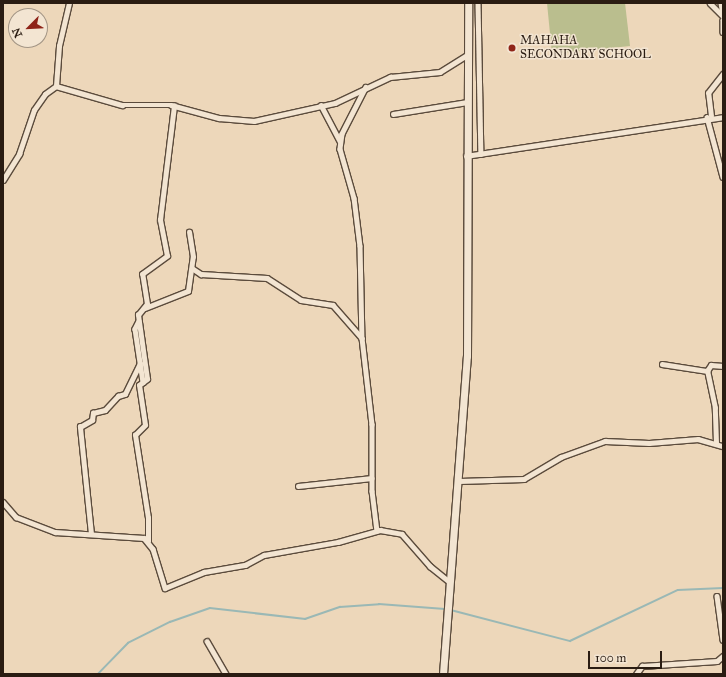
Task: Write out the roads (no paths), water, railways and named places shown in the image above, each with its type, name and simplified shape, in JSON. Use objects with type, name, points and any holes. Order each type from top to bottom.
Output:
[{"type":"main road","points":[[443,674],[448,628],[449,592],[468,356],[466,102],[468,3]]},
{"type":"street","points":[[3,180],[19,154],[34,110],[45,94],[56,86],[59,46],[69,3]]},
{"type":"street","points":[[478,3],[481,154]]},
{"type":"street","points":[[710,3],[723,15]]},
{"type":"street","points":[[721,3],[723,15]]},
{"type":"street","points":[[723,20],[723,32]]},
{"type":"street","points":[[56,86],[122,105],[174,106],[219,118],[254,121],[277,118],[321,105],[335,103],[366,86],[390,76],[440,72],[467,56]]},
{"type":"street","points":[[723,74],[708,93],[709,116],[723,177]]},
{"type":"street","points":[[340,141],[366,86]]},
{"type":"street","points":[[393,114],[466,102]]},
{"type":"street","points":[[321,105],[340,141],[341,160],[358,224],[362,338],[372,424],[372,478],[377,531]]},
{"type":"street","points":[[145,308],[142,274],[167,256],[160,220],[174,106]]},
{"type":"street","points":[[466,156],[664,128],[709,116],[723,117]]},
{"type":"street","points":[[189,232],[192,268],[188,291],[145,308],[138,314],[147,374],[139,386],[145,425],[135,435],[148,518],[148,541],[165,588],[204,572],[245,565],[264,555],[338,542],[377,531],[402,534],[436,573],[450,582]]},
{"type":"street","points":[[192,268],[201,274],[267,278],[301,300],[333,306],[362,338]]},
{"type":"street","points":[[139,321],[135,329],[143,382]]},
{"type":"street","points":[[91,534],[80,427],[92,420],[93,413],[105,410],[118,396],[125,394],[140,363]]},
{"type":"street","points":[[662,364],[707,371]]},
{"type":"street","points":[[716,444],[715,408],[707,371],[711,365],[723,366]]},
{"type":"street","points":[[459,481],[524,479],[561,457],[605,441],[649,443],[698,439],[723,446]]},
{"type":"street","points":[[298,486],[372,478]]},
{"type":"street","points":[[3,502],[12,515],[31,524],[63,534],[136,536],[148,541]]},
{"type":"street","points":[[717,596],[723,640]]},
{"type":"street","points":[[208,641],[226,674]]},
{"type":"street","points":[[636,674],[642,666],[717,661],[723,656]]},
{"type":"waterway","points":[[451,610],[570,641],[678,590],[723,588]]},
{"type":"waterway","points":[[98,674],[128,643],[170,622],[210,608],[305,619],[340,607],[379,604],[445,609]]},
{"type":"place","name":"MAHAHA SECONDARY SCHOOL","points":[[512,48]]}]
